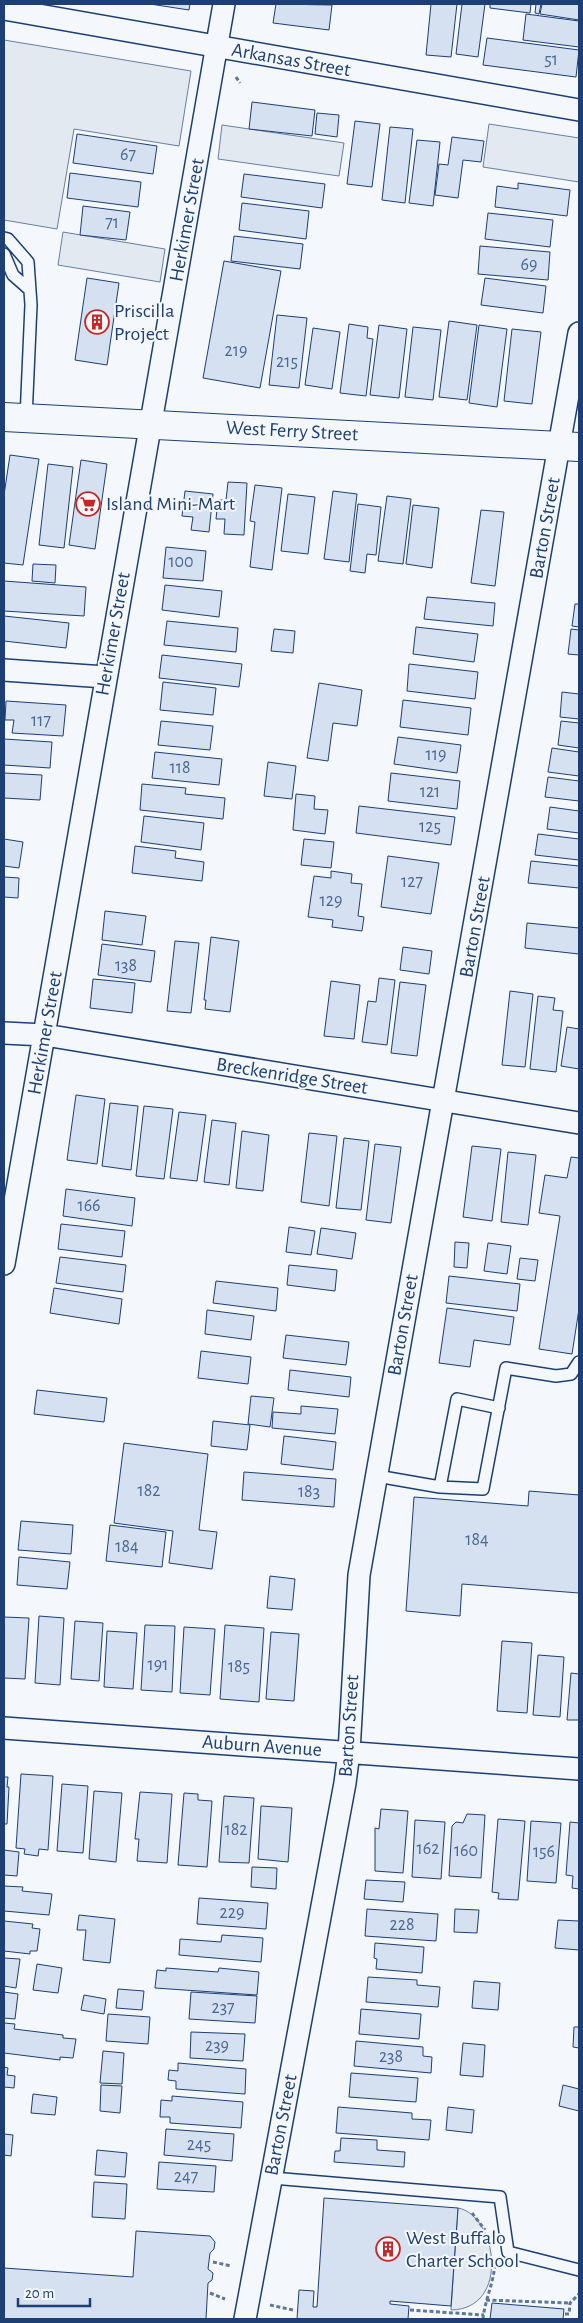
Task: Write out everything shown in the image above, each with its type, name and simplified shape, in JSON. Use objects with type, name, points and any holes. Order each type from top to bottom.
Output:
[{"type":"street","name":"Herkimer Street","points":[[4,1264],[224,4]]},
{"type":"street","name":"Arkansas Street","points":[[4,9],[579,110]]},
{"type":"street","name":"Barton Street","points":[[246,2319],[345,1783],[349,1752],[359,1575],[443,1100],[570,446],[579,333]]},
{"type":"street","name":"West Ferry Street","points":[[15,417],[570,446]]},
{"type":"street","points":[[4,670],[105,677]]},
{"type":"street","name":"Breckenridge Street","points":[[4,1032],[45,1035],[579,1123]]},
{"type":"street","name":"Auburn Avenue","points":[[4,1728],[579,1769]]},
{"type":"lane","points":[[4,238],[8,239],[28,262],[31,305],[15,417]]},
{"type":"lane","points":[[4,254],[13,275],[30,290]]},
{"type":"lane","points":[[377,1476],[440,1487],[483,1489],[506,1368],[556,1376],[571,1374],[579,1362]]},
{"type":"lane","points":[[440,1487],[457,1400],[499,1408]]},
{"type":"lane","points":[[272,2178],[500,2197],[508,2252],[579,2270]]},
{"type":"path","points":[[236,77],[240,83]]},
{"type":"path","points":[[467,2209],[478,2219],[486,2231]]},
{"type":"path","points":[[410,2310],[483,2317],[485,2300],[493,2281],[494,2256]]},
{"type":"path","points":[[213,2262],[231,2266]]},
{"type":"path","points":[[210,2293],[225,2299]]},
{"type":"path","points":[[565,2314],[569,2314],[570,2303],[579,2294]]},
{"type":"path","points":[[485,2300],[570,2303]]},
{"type":"path","points":[[263,2303],[294,2310]]},
{"type":"path","points":[[426,2311],[427,2305]]},
{"type":"shaded area","points":[[4,40],[191,71],[179,146],[74,129],[57,229],[4,220]]},
{"type":"shaded area","points":[[489,124],[579,138],[579,182],[483,167]]},
{"type":"shaded area","points":[[222,125],[344,143],[339,176],[218,159]]},
{"type":"shaded area","points":[[63,232],[165,249],[160,282],[58,265]]},
{"type":"shaded area","points":[[458,2208],[471,2214],[482,2227],[489,2243],[492,2261],[490,2279],[483,2295],[470,2306],[451,2310]]},
{"type":"building","points":[[150,4],[190,4],[189,10]]},
{"type":"building","points":[[276,4],[332,5],[329,30],[273,23]]},
{"type":"building","points":[[431,4],[457,4],[451,57],[426,55]]},
{"type":"building","points":[[462,4],[485,4],[478,57],[456,54]]},
{"type":"building","points":[[490,4],[531,4],[530,13],[490,8]]},
{"type":"building","points":[[536,4],[541,4],[539,14],[535,13]]},
{"type":"building","points":[[542,4],[579,4],[579,20],[540,14]]},
{"type":"building","points":[[526,14],[579,21],[579,47],[523,40]]},
{"type":"building","points":[[487,38],[579,50],[576,77],[483,65]]},
{"type":"building","points":[[252,102],[315,110],[312,136],[249,129]]},
{"type":"building","points":[[317,113],[339,115],[337,137],[315,134]]},
{"type":"building","points":[[355,121],[380,124],[372,187],[347,184]]},
{"type":"building","points":[[390,127],[413,129],[405,203],[382,200]]},
{"type":"building","points":[[77,134],[157,146],[153,174],[73,163]]},
{"type":"building","points":[[452,137],[484,141],[481,162],[463,160],[458,198],[435,195],[439,164],[448,165]]},
{"type":"building","points":[[417,140],[440,142],[433,206],[409,203]]},
{"type":"building","points":[[70,173],[141,182],[138,207],[67,198]]},
{"type":"building","points":[[244,174],[325,184],[322,208],[241,197]]},
{"type":"building","points":[[518,183],[570,190],[567,216],[495,207],[497,186],[518,189]]},
{"type":"building","points":[[242,203],[309,211],[306,239],[239,230]]},
{"type":"building","points":[[83,206],[130,212],[126,240],[80,235]]},
{"type":"building","points":[[488,213],[553,220],[550,247],[485,239]]},
{"type":"building","points":[[234,236],[303,244],[300,269],[231,261]]},
{"type":"building","points":[[480,246],[550,252],[548,280],[478,274]]},
{"type":"building","points":[[224,261],[281,271],[260,388],[203,378]]},
{"type":"building","name":"Priscilla Project","points":[[87,278],[119,283],[107,365],[75,360]]},
{"type":"building","points":[[485,278],[546,286],[543,313],[481,305]]},
{"type":"building","points":[[277,315],[307,318],[299,388],[269,385]]},
{"type":"building","points":[[449,321],[477,325],[467,400],[439,397]]},
{"type":"building","points":[[349,324],[368,327],[367,338],[373,339],[366,396],[340,393]]},
{"type":"building","points":[[379,325],[407,329],[399,398],[370,395]]},
{"type":"building","points":[[479,325],[507,329],[497,407],[469,403]]},
{"type":"building","points":[[413,327],[441,330],[433,400],[405,397]]},
{"type":"building","points":[[313,328],[340,332],[332,389],[305,385]]},
{"type":"building","points":[[512,329],[541,332],[532,404],[504,401]]},
{"type":"building","points":[[10,455],[39,459],[23,565],[4,563],[4,495]]},
{"type":"building","name":"Island Mini-Mart","points":[[81,460],[107,464],[95,549],[69,545]]},
{"type":"building","points":[[48,464],[73,467],[64,548],[39,545]]},
{"type":"building","points":[[228,482],[247,483],[244,535],[224,534],[225,519],[216,519],[218,500],[226,500]]},
{"type":"building","points":[[255,485],[282,488],[272,570],[250,567],[255,522],[250,521]]},
{"type":"building","points":[[185,491],[213,494],[209,532],[191,530],[193,517],[182,516]]},
{"type":"building","points":[[333,491],[357,494],[349,562],[324,559]]},
{"type":"building","points":[[288,494],[315,497],[308,554],[281,551]]},
{"type":"building","points":[[387,496],[411,499],[403,564],[378,561]]},
{"type":"building","points":[[358,504],[381,507],[376,555],[367,554],[365,573],[350,571]]},
{"type":"building","points":[[413,505],[439,508],[432,568],[406,564]]},
{"type":"building","points":[[481,510],[504,512],[495,586],[471,583]]},
{"type":"building","points":[[166,547],[206,551],[203,581],[163,578]]},
{"type":"building","points":[[33,564],[56,565],[55,583],[32,581]]},
{"type":"building","points":[[4,581],[86,587],[84,616],[4,611]]},
{"type":"building","points":[[165,585],[222,591],[219,617],[162,610]]},
{"type":"building","points":[[427,597],[495,603],[493,626],[424,619]]},
{"type":"building","points":[[575,604],[579,604],[579,627],[572,626]]},
{"type":"building","points":[[4,616],[69,623],[66,648],[4,641]]},
{"type":"building","points":[[167,621],[238,628],[236,652],[164,645]]},
{"type":"building","points":[[416,627],[478,634],[474,662],[413,654]]},
{"type":"building","points":[[274,629],[295,631],[293,653],[271,651]]},
{"type":"building","points":[[571,629],[579,630],[579,655],[568,654]]},
{"type":"building","points":[[162,655],[242,664],[239,687],[159,678]]},
{"type":"building","points":[[409,664],[478,672],[475,699],[407,691]]},
{"type":"building","points":[[163,682],[216,688],[213,715],[160,710]]},
{"type":"building","points":[[319,683],[362,690],[357,726],[333,723],[328,761],[307,758]]},
{"type":"building","points":[[562,692],[579,694],[579,719],[560,717]]},
{"type":"building","points":[[403,700],[471,708],[468,735],[400,727]]},
{"type":"building","points":[[6,701],[66,705],[63,736],[12,733],[14,720],[5,720]]},
{"type":"building","points":[[161,721],[213,726],[210,750],[158,745]]},
{"type":"building","points":[[561,721],[579,723],[579,748],[558,745]]},
{"type":"building","points":[[398,737],[461,745],[457,773],[394,764]]},
{"type":"building","points":[[4,739],[52,742],[50,768],[4,765]]},
{"type":"building","points":[[552,748],[579,752],[579,776],[548,772]]},
{"type":"building","points":[[155,752],[222,759],[219,785],[152,778]]},
{"type":"building","points":[[268,762],[296,766],[292,799],[264,796]]},
{"type":"building","points":[[4,773],[42,775],[40,800],[4,798]]},
{"type":"building","points":[[391,773],[460,781],[457,809],[388,801]]},
{"type":"building","points":[[548,777],[579,781],[579,801],[545,797]]},
{"type":"building","points":[[142,784],[186,788],[185,794],[225,798],[223,819],[140,810]]},
{"type":"building","points":[[296,794],[315,796],[314,809],[328,810],[325,834],[293,830]]},
{"type":"building","points":[[359,806],[455,817],[451,845],[356,833]]},
{"type":"building","points":[[550,807],[579,811],[579,833],[547,829]]},
{"type":"building","points":[[144,816],[204,823],[201,850],[141,842]]},
{"type":"building","points":[[538,834],[579,839],[579,860],[535,855]]},
{"type":"building","points":[[4,839],[23,842],[19,868],[4,866]]},
{"type":"building","points":[[304,839],[334,842],[331,868],[301,865]]},
{"type":"building","points":[[135,846],[176,851],[175,858],[204,862],[202,881],[132,873]]},
{"type":"building","points":[[388,856],[439,863],[431,914],[381,907]]},
{"type":"building","points":[[531,861],[579,866],[579,888],[528,883]]},
{"type":"building","points":[[331,871],[352,874],[351,883],[362,884],[358,916],[364,917],[362,931],[332,927],[333,920],[308,917],[314,876],[331,878]]},
{"type":"building","points":[[4,877],[19,878],[18,898],[4,897]]},
{"type":"building","points":[[105,911],[146,916],[142,945],[102,940]]},
{"type":"building","points":[[527,923],[579,928],[579,954],[525,948]]},
{"type":"building","points":[[211,937],[239,941],[230,1012],[205,1009],[206,1000],[204,1000]]},
{"type":"building","points":[[175,941],[199,943],[191,1013],[167,1011]]},
{"type":"building","points":[[102,944],[155,951],[151,982],[98,975]]},
{"type":"building","points":[[403,947],[432,951],[429,974],[400,970]]},
{"type":"building","points":[[379,978],[395,980],[387,1045],[362,1042],[368,1001],[376,1002]]},
{"type":"building","points":[[93,979],[135,983],[132,1013],[90,1008]]},
{"type":"building","points":[[331,981],[360,985],[354,1039],[324,1036]]},
{"type":"building","points":[[400,982],[426,985],[417,1056],[391,1053]]},
{"type":"building","points":[[510,991],[533,994],[525,1067],[502,1065]]},
{"type":"building","points":[[538,996],[555,998],[553,1010],[563,1011],[556,1072],[530,1069]]},
{"type":"building","points":[[567,1027],[579,1029],[579,1069],[561,1066]]},
{"type":"building","points":[[76,1095],[105,1099],[97,1164],[67,1160]]},
{"type":"building","points":[[110,1103],[138,1106],[131,1170],[102,1166]]},
{"type":"building","points":[[144,1106],[173,1109],[164,1179],[136,1176]]},
{"type":"building","points":[[179,1112],[206,1115],[197,1181],[170,1178]]},
{"type":"building","points":[[212,1120],[236,1123],[229,1185],[204,1182]]},
{"type":"building","points":[[242,1131],[269,1135],[263,1191],[236,1188]]},
{"type":"building","points":[[309,1133],[337,1136],[329,1206],[301,1202]]},
{"type":"building","points":[[344,1138],[369,1141],[361,1210],[336,1208]]},
{"type":"building","points":[[375,1144],[401,1147],[391,1223],[366,1220]]},
{"type":"building","points":[[472,1146],[501,1149],[492,1221],[463,1217]]},
{"type":"building","points":[[508,1152],[536,1155],[528,1225],[501,1222]]},
{"type":"building","points":[[571,1157],[579,1158],[579,1309],[572,1354],[539,1349],[560,1216],[539,1213],[545,1175],[567,1178]]},
{"type":"building","points":[[66,1189],[135,1198],[132,1226],[63,1216]]},
{"type":"building","points":[[61,1224],[125,1231],[122,1257],[58,1249]]},
{"type":"building","points":[[289,1227],[315,1231],[311,1255],[286,1252]]},
{"type":"building","points":[[321,1228],[356,1233],[352,1259],[317,1254]]},
{"type":"building","points":[[455,1242],[469,1243],[467,1268],[454,1267]]},
{"type":"building","points":[[488,1243],[511,1246],[507,1274],[484,1271]]},
{"type":"building","points":[[60,1257],[126,1265],[123,1292],[56,1283]]},
{"type":"building","points":[[520,1258],[538,1260],[535,1281],[517,1279]]},
{"type":"building","points":[[289,1265],[337,1270],[335,1291],[287,1285]]},
{"type":"building","points":[[449,1276],[520,1284],[517,1311],[446,1303]]},
{"type":"building","points":[[216,1281],[278,1288],[276,1311],[213,1303]]},
{"type":"building","points":[[54,1288],[122,1299],[119,1324],[50,1313]]},
{"type":"building","points":[[447,1308],[514,1317],[510,1345],[474,1340],[470,1367],[439,1363]]},
{"type":"building","points":[[207,1310],[254,1316],[251,1340],[205,1334]]},
{"type":"building","points":[[286,1335],[349,1342],[346,1365],[283,1358]]},
{"type":"building","points":[[201,1351],[251,1357],[248,1384],[198,1378]]},
{"type":"building","points":[[290,1370],[351,1377],[349,1397],[288,1390]]},
{"type":"building","points":[[37,1390],[107,1398],[104,1422],[34,1414]]},
{"type":"building","points":[[251,1396],[274,1398],[270,1427],[248,1424]]},
{"type":"building","points":[[301,1406],[338,1409],[335,1434],[272,1428],[273,1412],[301,1414]]},
{"type":"building","points":[[213,1421],[250,1425],[247,1450],[211,1446]]},
{"type":"building","points":[[284,1436],[336,1442],[333,1470],[281,1464]]},
{"type":"building","points":[[124,1443],[208,1454],[199,1530],[217,1532],[212,1569],[169,1563],[173,1531],[114,1523]]},
{"type":"building","points":[[244,1472],[336,1479],[334,1507],[242,1500]]},
{"type":"building","points":[[529,1491],[579,1495],[579,1593],[462,1584],[460,1616],[406,1611],[414,1497],[528,1506]]},
{"type":"building","points":[[21,1521],[73,1525],[71,1554],[18,1550]]},
{"type":"building","points":[[110,1525],[166,1532],[162,1567],[106,1561]]},
{"type":"building","points":[[19,1557],[70,1562],[67,1589],[17,1585]]},
{"type":"building","points":[[270,1576],[295,1579],[292,1610],[267,1608]]},
{"type":"building","points":[[39,1616],[64,1618],[60,1685],[35,1683]]},
{"type":"building","points":[[4,1617],[29,1618],[25,1679],[4,1678]]},
{"type":"building","points":[[75,1621],[103,1623],[99,1681],[71,1679]]},
{"type":"building","points":[[145,1625],[175,1626],[172,1692],[141,1690]]},
{"type":"building","points":[[225,1625],[264,1628],[259,1702],[220,1699]]},
{"type":"building","points":[[184,1627],[215,1629],[210,1695],[180,1693]]},
{"type":"building","points":[[107,1631],[137,1633],[133,1689],[104,1687]]},
{"type":"building","points":[[271,1632],[299,1634],[294,1701],[266,1699]]},
{"type":"building","points":[[502,1641],[532,1643],[527,1713],[497,1711]]},
{"type":"building","points":[[538,1655],[564,1657],[560,1717],[533,1715]]},
{"type":"building","points":[[571,1673],[579,1674],[579,1720],[567,1720]]},
{"type":"building","points":[[21,1774],[53,1776],[48,1850],[39,1849],[38,1856],[24,1854],[25,1849],[16,1848]]},
{"type":"building","points":[[4,1777],[8,1777],[7,1787],[9,1787],[7,1824],[4,1824]]},
{"type":"building","points":[[62,1784],[88,1786],[83,1853],[57,1851]]},
{"type":"building","points":[[94,1791],[122,1793],[116,1862],[89,1859]]},
{"type":"building","points":[[140,1792],[172,1794],[167,1863],[137,1861],[139,1839],[135,1839]]},
{"type":"building","points":[[184,1793],[198,1794],[198,1800],[212,1801],[207,1867],[178,1865]]},
{"type":"building","points":[[224,1796],[254,1798],[249,1863],[219,1862]]},
{"type":"building","points":[[261,1806],[292,1808],[288,1862],[258,1859]]},
{"type":"building","points":[[381,1809],[408,1811],[403,1873],[375,1871],[375,1828],[379,1829]]},
{"type":"building","points":[[467,1814],[485,1815],[481,1878],[449,1876],[452,1826],[456,1822],[463,1823]]},
{"type":"building","points":[[498,1819],[525,1821],[518,1900],[498,1899],[499,1893],[492,1892]]},
{"type":"building","points":[[415,1820],[445,1822],[441,1879],[412,1877]]},
{"type":"building","points":[[531,1821],[561,1823],[556,1883],[527,1881]]},
{"type":"building","points":[[570,1822],[579,1823],[579,1889],[572,1888],[573,1876],[566,1875]]},
{"type":"building","points":[[4,1850],[19,1852],[17,1876],[4,1875]]},
{"type":"building","points":[[252,1867],[277,1868],[276,1889],[251,1887]]},
{"type":"building","points":[[366,1880],[405,1882],[403,1902],[364,1899]]},
{"type":"building","points":[[4,1886],[23,1887],[22,1891],[52,1894],[49,1915],[4,1911]]},
{"type":"building","points":[[199,1898],[268,1903],[266,1929],[197,1924]]},
{"type":"building","points":[[367,1909],[438,1914],[436,1941],[365,1936]]},
{"type":"building","points":[[455,1909],[479,1910],[477,1933],[454,1932]]},
{"type":"building","points":[[79,1915],[115,1919],[110,1963],[83,1960],[86,1930],[77,1930]]},
{"type":"building","points":[[558,1920],[579,1921],[579,1950],[555,1948]]},
{"type":"building","points":[[4,1921],[33,1924],[32,1928],[40,1929],[37,1951],[30,1951],[30,1954],[4,1951]]},
{"type":"building","points":[[222,1935],[263,1938],[261,1962],[179,1955],[180,1939],[221,1942]]},
{"type":"building","points":[[375,1943],[424,1947],[422,1973],[376,1969],[377,1959],[374,1958]]},
{"type":"building","points":[[4,1958],[20,1959],[16,1988],[4,1986]]},
{"type":"building","points":[[37,1964],[62,1968],[58,1993],[33,1990]]},
{"type":"building","points":[[166,1968],[218,1972],[219,1968],[259,1972],[257,1995],[155,1988],[157,1970],[166,1971]]},
{"type":"building","points":[[368,1977],[417,1980],[417,1985],[440,1987],[438,2007],[366,2002]]},
{"type":"building","points":[[474,1981],[500,1983],[498,2010],[472,2008]]},
{"type":"building","points":[[118,1989],[144,1991],[142,2010],[116,2008]]},
{"type":"building","points":[[4,1992],[18,1994],[15,2019],[4,2018]]},
{"type":"building","points":[[191,1992],[257,1996],[255,2023],[189,2019]]},
{"type":"building","points":[[84,1995],[106,1999],[104,2014],[81,2010]]},
{"type":"building","points":[[361,2009],[421,2014],[419,2039],[359,2034]]},
{"type":"building","points":[[108,2014],[150,2017],[148,2044],[106,2041]]},
{"type":"building","points":[[4,2023],[15,2024],[14,2029],[63,2035],[63,2038],[76,2039],[73,2058],[60,2057],[60,2060],[4,2053]]},
{"type":"building","points":[[574,2027],[579,2027],[579,2048],[573,2047]]},
{"type":"building","points":[[191,2032],[245,2034],[243,2061],[190,2058]]},
{"type":"building","points":[[356,2041],[423,2047],[423,2056],[432,2057],[431,2073],[354,2066]]},
{"type":"building","points":[[463,2043],[485,2045],[483,2077],[460,2075]]},
{"type":"building","points":[[103,2051],[124,2053],[122,2084],[100,2083]]},
{"type":"building","points":[[178,2063],[246,2069],[245,2094],[176,2089],[176,2081],[168,2080],[169,2070],[178,2071]]},
{"type":"building","points":[[4,2067],[8,2068],[7,2075],[15,2076],[14,2088],[4,2087]]},
{"type":"building","points":[[351,2073],[418,2078],[416,2102],[349,2097]]},
{"type":"building","points":[[101,2085],[122,2086],[120,2113],[100,2111]]},
{"type":"building","points":[[563,2085],[579,2089],[579,2111],[559,2106]]},
{"type":"building","points":[[33,2094],[57,2097],[55,2115],[31,2113]]},
{"type":"building","points":[[172,2096],[243,2102],[241,2128],[170,2123],[170,2117],[160,2117],[161,2100],[172,2101]]},
{"type":"building","points":[[338,2107],[412,2113],[412,2119],[431,2120],[429,2140],[336,2133]]},
{"type":"building","points":[[448,2107],[474,2110],[472,2133],[446,2130]]},
{"type":"building","points":[[166,2129],[234,2134],[232,2161],[164,2155]]},
{"type":"building","points":[[4,2134],[13,2135],[11,2156],[4,2155]]},
{"type":"building","points":[[341,2138],[377,2140],[377,2150],[405,2152],[404,2167],[334,2162],[335,2151],[340,2151]]},
{"type":"building","points":[[97,2150],[127,2153],[125,2177],[95,2175]]},
{"type":"building","points":[[159,2162],[216,2166],[214,2192],[157,2189]]},
{"type":"building","points":[[94,2182],[127,2184],[125,2219],[92,2217]]},
{"type":"building","name":"West Buffalo Charter School","points":[[324,2198],[458,2208],[451,2306],[390,2301],[390,2304],[409,2306],[408,2319],[297,2319],[299,2290],[314,2291],[313,2307],[317,2307]]},
{"type":"building","points":[[136,2231],[210,2236],[215,2242],[214,2249],[210,2253],[208,2269],[213,2273],[212,2280],[208,2283],[206,2319],[4,2319],[4,2268],[133,2277]]},
{"type":"building","name":"West Buffalo Charter School","points":[[492,2303],[564,2309],[563,2319],[490,2319]]},
{"type":"place","name":"Priscilla Project","points":[[97,322]]},
{"type":"place","name":"Island Mini-Mart","points":[[88,504]]},
{"type":"place","name":"West Buffalo Charter School","points":[[388,2249]]}]
